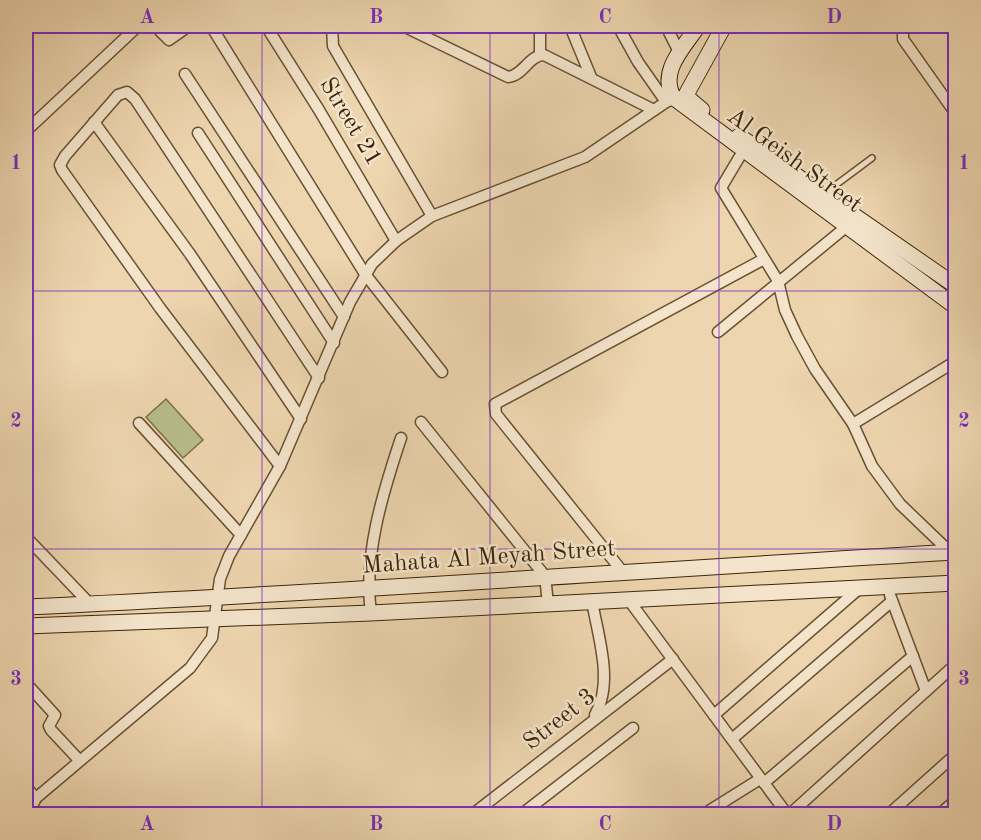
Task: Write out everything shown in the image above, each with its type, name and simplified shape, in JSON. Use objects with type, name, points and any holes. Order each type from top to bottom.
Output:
[{"type":"street","points":[[26,131],[138,26]]},
{"type":"street","points":[[155,26],[169,40],[189,26]]},
{"type":"street","points":[[211,26],[365,274],[442,372]]},
{"type":"street","name":"Street 21","points":[[266,26],[320,110],[396,241]]},
{"type":"street","points":[[332,26],[333,46],[432,216]]},
{"type":"street","points":[[403,26],[508,77],[516,76],[540,54],[540,26]]},
{"type":"street","points":[[570,26],[591,77]]},
{"type":"street","points":[[618,26],[638,62],[676,98]]},
{"type":"street","points":[[666,26],[680,54]]},
{"type":"street","points":[[676,98],[669,87],[669,73],[698,26]]},
{"type":"street","points":[[28,814],[36,798],[200,657],[212,638],[216,598],[225,566],[280,466],[365,274],[380,255],[432,216],[585,157],[654,110],[676,98],[724,26]]},
{"type":"street","points":[[907,26],[903,30],[903,39],[956,114]]},
{"type":"street","points":[[540,54],[591,77],[654,110]]},
{"type":"street","points":[[185,74],[344,317]]},
{"type":"street","points":[[280,466],[160,308],[63,173],[61,161],[118,95],[123,92],[132,96],[319,378]]},
{"type":"street","name":"Al Geish Street","points":[[676,98],[743,151],[956,307]]},
{"type":"street","name":"Al Geish Street","points":[[676,98],[693,104],[956,286]]},
{"type":"street","points":[[94,122],[190,254],[301,419]]},
{"type":"street","points":[[198,133],[334,344]]},
{"type":"street","points":[[743,151],[721,188],[778,281],[785,310],[797,336],[815,369],[853,424],[863,450],[883,483],[900,504],[953,552]]},
{"type":"street","points":[[718,332],[846,227]]},
{"type":"street","points":[[883,254],[892,241]]},
{"type":"street","points":[[622,571],[496,414],[495,404],[764,259]]},
{"type":"street","points":[[853,424],[956,361]]},
{"type":"street","points":[[422,422],[545,576],[548,604]]},
{"type":"street","points":[[139,423],[241,535]]},
{"type":"street","points":[[371,613],[368,590],[382,506],[402,438]]},
{"type":"street","points":[[26,537],[90,604]]},
{"type":"street","name":"Mahata Al Meyah Street","points":[[26,607],[368,590],[545,576],[953,552]]},
{"type":"street","name":"Mahata Al Meyah Street","points":[[26,626],[371,613],[956,583]]},
{"type":"street","points":[[886,586],[926,691]]},
{"type":"street","points":[[714,715],[861,587]]},
{"type":"street","points":[[275,595],[276,617]]},
{"type":"street","points":[[628,599],[788,814],[956,664]]},
{"type":"street","points":[[732,739],[892,601]]},
{"type":"street","points":[[587,724],[600,708],[604,680],[592,602]]},
{"type":"street","points":[[704,814],[762,781],[913,656]]},
{"type":"street","name":"Street 3","points":[[473,814],[673,659]]},
{"type":"street","points":[[26,683],[55,715],[49,726],[51,730],[79,760]]},
{"type":"street","points":[[522,814],[633,728]]},
{"type":"street","points":[[889,814],[956,754]]},
{"type":"street","points":[[26,787],[36,798]]},
{"type":"street","points":[[940,814],[956,800]]},
{"type":"lane","points":[[824,194],[872,158]]},
{"type":"green space","points":[[166,399],[203,440],[183,458],[146,417]]}]
